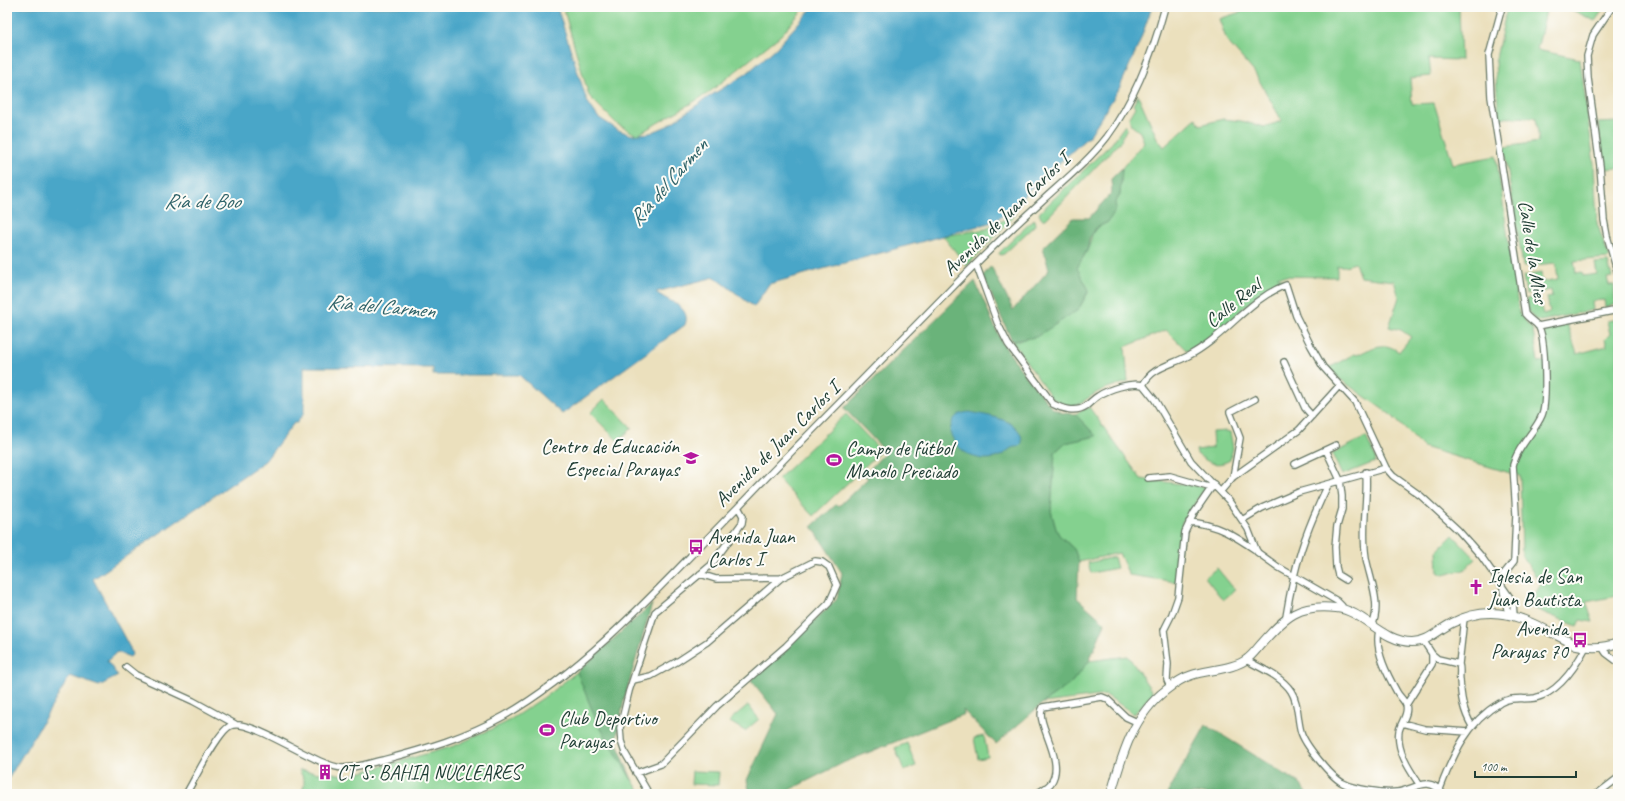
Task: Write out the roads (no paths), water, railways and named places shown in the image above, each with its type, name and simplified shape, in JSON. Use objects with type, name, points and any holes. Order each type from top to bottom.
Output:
[{"type":"street","name":"Avenida de Juan Carlos I","points":[[126,667],[136,675],[193,701],[235,724],[242,724],[258,730],[304,754],[341,768],[357,766],[425,749],[471,733],[506,715],[538,694],[591,652],[681,566],[976,264],[1085,161],[1111,130],[1127,105],[1160,28],[1165,7]]},
{"type":"street","name":"Calle de la Mies","points":[[1498,581],[1514,561],[1516,514],[1513,465],[1515,459],[1542,416],[1545,406],[1544,360],[1541,334],[1538,326],[1525,314],[1491,97],[1490,55],[1502,7]]},
{"type":"street","points":[[1612,7],[1592,35],[1587,56],[1588,78],[1600,166],[1606,236],[1618,274]]},
{"type":"street","points":[[976,264],[997,322],[1008,344],[1053,404],[1060,408],[1078,409],[1085,407],[1099,395],[1130,385],[1143,385],[1155,400],[1191,460],[1213,486],[1221,491],[1242,520],[1257,552]]},
{"type":"street","name":"Calle Real","points":[[1143,385],[1153,371],[1188,356],[1213,340],[1243,315],[1257,300],[1274,289],[1286,284],[1296,316],[1311,346],[1323,367],[1355,402],[1386,468],[1393,476],[1421,496],[1458,530],[1481,556],[1513,603],[1512,615]]},
{"type":"street","points":[[1538,326],[1618,310]]},
{"type":"street","points":[[1284,362],[1306,408],[1312,416]]},
{"type":"street","points":[[1221,491],[1233,477],[1299,430],[1339,386]]},
{"type":"street","points":[[1233,477],[1240,438],[1230,412],[1255,399]]},
{"type":"street","points":[[1295,464],[1336,445]]},
{"type":"street","points":[[1326,450],[1340,480],[1342,504],[1336,534],[1335,561],[1338,575],[1346,580]]},
{"type":"street","points":[[1242,520],[1276,501],[1299,492],[1328,485],[1366,472],[1386,468]]},
{"type":"street","points":[[1366,472],[1367,488],[1365,546],[1377,613],[1372,626]]},
{"type":"street","points":[[1148,478],[1170,476],[1213,486]]},
{"type":"street","points":[[1286,617],[1293,575],[1308,525],[1328,485]]},
{"type":"street","points":[[1170,687],[1167,680],[1168,664],[1164,630],[1178,597],[1185,532],[1189,522],[1213,486]]},
{"type":"street","points":[[649,794],[625,753],[621,734],[624,710],[654,612],[711,565],[742,523],[743,516],[738,507]]},
{"type":"street","points":[[1189,522],[1211,524],[1240,540],[1293,575],[1337,601],[1342,606],[1342,609]]},
{"type":"street","points":[[633,680],[641,679],[662,670],[707,642],[781,578],[818,561],[826,564],[832,570],[836,585],[829,603],[786,646],[717,706],[661,764],[636,773]]},
{"type":"street","points":[[700,574],[716,579],[781,578]]},
{"type":"street","name":"Calle Real","points":[[1503,588],[1506,603],[1512,615]]},
{"type":"street","points":[[1495,613],[1504,607],[1506,603]]},
{"type":"street","points":[[1111,794],[1128,741],[1137,722],[1155,697],[1186,677],[1246,660],[1286,617],[1305,610],[1320,608],[1342,609],[1380,631],[1401,641],[1411,642],[1423,640],[1451,623],[1464,618],[1481,614],[1495,613],[1512,615],[1576,645],[1586,647],[1602,647],[1618,643]]},
{"type":"street","points":[[1464,618],[1459,664],[1461,698],[1466,716],[1472,726]]},
{"type":"street","points":[[1380,631],[1378,637],[1382,660],[1392,683],[1406,705],[1406,712],[1399,734],[1400,748],[1408,766],[1419,784]]},
{"type":"street","points":[[1423,640],[1432,654],[1438,659],[1459,664]]},
{"type":"street","points":[[1246,660],[1279,679],[1290,689],[1297,706],[1301,734],[1304,740],[1320,760],[1342,783],[1357,788],[1390,793],[1404,790],[1419,784],[1431,784],[1441,792],[1453,758],[1472,726],[1482,716],[1501,703],[1517,698],[1537,698],[1554,689],[1576,666],[1586,647]]},
{"type":"street","points":[[1602,647],[1606,653],[1618,662]]},
{"type":"street","points":[[1406,705],[1430,668],[1432,654]]},
{"type":"street","points":[[1036,794],[1049,785],[1055,772],[1053,751],[1040,715],[1043,707],[1102,697],[1107,699],[1126,717],[1137,722]]},
{"type":"street","points":[[1402,723],[1430,729],[1468,732]]},
{"type":"street","points":[[186,794],[219,738],[228,727],[235,724]]},
{"type":"street","points":[[1597,794],[1618,778]]},
{"type":"water","name":"Ría de Boo","points":[[7,7],[557,7],[587,101],[598,117],[618,130],[632,135],[650,133],[667,126],[710,96],[746,74],[776,48],[813,7],[1152,7],[1139,44],[1119,89],[1090,135],[996,221],[769,284],[754,307],[715,277],[656,292],[682,309],[685,313],[685,325],[562,414],[519,375],[433,375],[433,368],[304,367],[304,413],[297,423],[294,423],[265,461],[93,579],[130,648],[132,655],[130,657],[117,652],[107,661],[118,676],[99,686],[70,676],[7,781]]},
{"type":"water","points":[[970,412],[995,417],[1011,424],[1021,435],[1022,443],[1018,447],[1011,448],[1002,455],[994,458],[986,459],[971,456],[958,446],[950,432],[952,423],[958,415]]},
{"type":"place","name":"Centro de Educación Especial Parayas","points":[[691,458]]},
{"type":"place","name":"Campo de fútbol Manolo Preciado","points":[[834,460]]},
{"type":"place","name":"Avenida Juan Carlos I","points":[[696,547]]},
{"type":"place","name":"Iglesia de San Juan Bautista","points":[[1476,587]]},
{"type":"place","name":"Avenida Parayas 70","points":[[1580,640]]},
{"type":"place","name":"Club Deportivo Parayas","points":[[547,730]]},
{"type":"place","name":"CT S. BAHIA NUCLEARES","points":[[325,772]]},
{"type":"water label","name":"Ría del Carmen","points":[[668,182]]},
{"type":"water label","name":"Ría del Carmen","points":[[381,306]]}]
